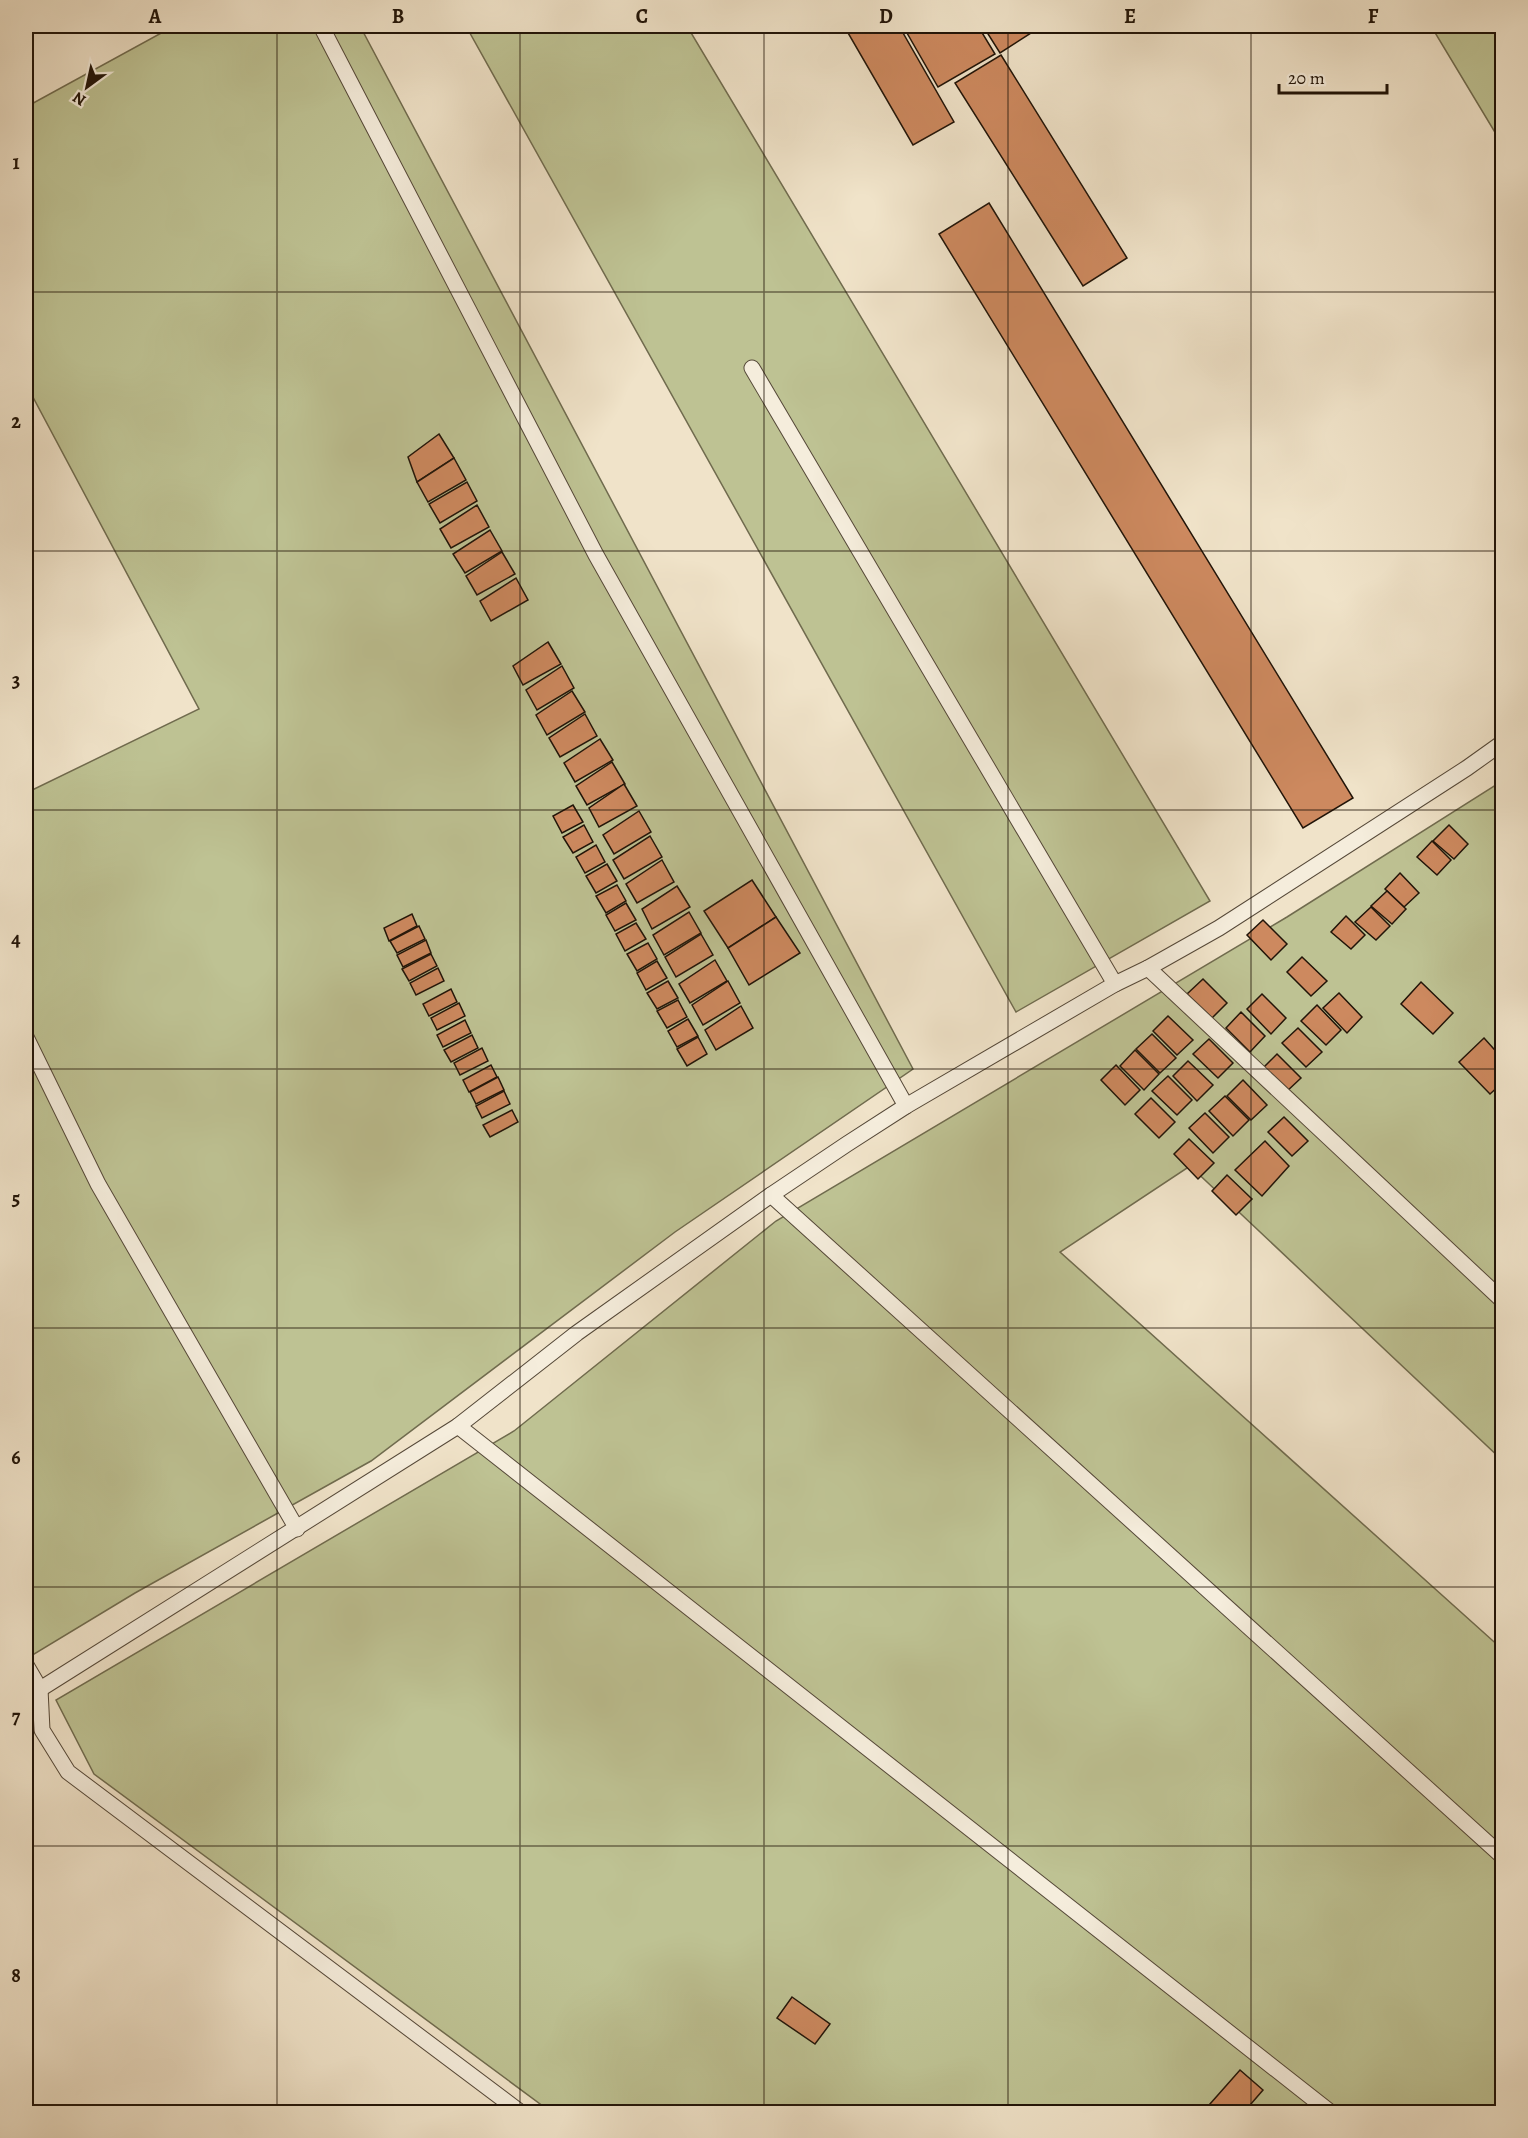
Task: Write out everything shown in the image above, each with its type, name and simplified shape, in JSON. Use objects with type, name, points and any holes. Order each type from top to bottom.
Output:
[{"type":"lane","points":[[321,26],[596,555],[906,1106]]},
{"type":"lane","points":[[752,368],[1115,984]]},
{"type":"lane","points":[[26,1698],[458,1426],[578,1333],[771,1195],[906,1106],[1115,984],[1219,928],[1503,743]]},
{"type":"lane","points":[[1148,968],[1503,1300]]},
{"type":"lane","points":[[26,1037],[98,1184],[297,1529]]},
{"type":"lane","points":[[771,1195],[1503,1856]]},
{"type":"lane","points":[[458,1426],[1330,2112]]},
{"type":"lane","points":[[26,1665],[40,1689],[42,1730],[68,1772],[520,2112]]},
{"type":"green space","points":[[174,26],[360,26],[913,1069],[675,1232],[371,1461],[135,1593],[26,1659],[26,793],[199,709],[26,384],[26,107]]},
{"type":"green space","points":[[466,26],[687,26],[1210,901],[1016,1012]]},
{"type":"green space","points":[[1431,26],[1502,26],[1502,144]]},
{"type":"green space","points":[[1502,781],[1502,1460],[1190,1166],[1060,1252],[1502,1649],[1502,2112],[551,2112],[94,1774],[56,1700],[514,1431],[776,1221],[1287,917]]},
{"type":"building","points":[[844,26],[899,26],[954,122],[913,145]]},
{"type":"building","points":[[903,26],[978,26],[995,54],[938,87]]},
{"type":"building","points":[[983,26],[1042,26],[1000,53]]},
{"type":"building","points":[[1001,55],[1127,258],[1083,286],[955,83]]},
{"type":"building","points":[[989,203],[1353,798],[1303,828],[939,234]]},
{"type":"building","points":[[439,434],[454,458],[417,482],[408,457]]},
{"type":"building","points":[[454,458],[466,480],[428,502],[417,482]]},
{"type":"building","points":[[467,482],[477,501],[440,523],[429,504]]},
{"type":"building","points":[[477,505],[489,527],[451,548],[440,529]]},
{"type":"building","points":[[490,530],[502,551],[465,573],[453,554]]},
{"type":"building","points":[[502,552],[515,574],[477,595],[466,576]]},
{"type":"building","points":[[516,578],[528,600],[491,621],[480,601]]},
{"type":"building","points":[[548,642],[561,664],[523,685],[513,666]]},
{"type":"building","points":[[562,666],[574,688],[537,710],[526,690]]},
{"type":"building","points":[[572,691],[585,712],[547,735],[536,715]]},
{"type":"building","points":[[585,714],[597,736],[560,757],[549,738]]},
{"type":"building","points":[[600,739],[613,760],[575,782],[564,763]]},
{"type":"building","points":[[612,762],[625,784],[587,805],[576,786]]},
{"type":"building","points":[[624,784],[637,806],[599,827],[589,808]]},
{"type":"building","points":[[573,805],[583,822],[562,833],[553,816]]},
{"type":"building","points":[[639,811],[651,832],[614,854],[603,835]]},
{"type":"building","points":[[584,825],[593,842],[573,853],[563,837]]},
{"type":"building","points":[[1449,825],[1468,844],[1454,859],[1433,841]]},
{"type":"building","points":[[650,836],[662,857],[624,879],[613,860]]},
{"type":"building","points":[[1432,841],[1451,860],[1437,875],[1417,857]]},
{"type":"building","points":[[596,845],[605,862],[585,873],[576,857]]},
{"type":"building","points":[[662,860],[674,882],[637,903],[626,884]]},
{"type":"building","points":[[607,864],[617,881],[596,893],[586,876]]},
{"type":"building","points":[[1400,873],[1419,893],[1404,907],[1385,889]]},
{"type":"building","points":[[752,880],[776,917],[728,948],[704,911]]},
{"type":"building","points":[[617,885],[626,901],[606,913],[596,896]]},
{"type":"building","points":[[677,886],[690,907],[652,929],[642,909]]},
{"type":"building","points":[[1387,891],[1406,909],[1392,924],[1371,906]]},
{"type":"building","points":[[626,903],[636,920],[615,931],[606,915]]},
{"type":"building","points":[[1371,907],[1390,926],[1376,940],[1355,922]]},
{"type":"building","points":[[689,912],[701,933],[664,955],[653,935]]},
{"type":"building","points":[[412,914],[417,926],[389,941],[384,928]]},
{"type":"building","points":[[1346,916],[1365,935],[1351,949],[1331,932]]},
{"type":"building","points":[[776,917],[800,953],[749,985],[728,948]]},
{"type":"building","points":[[1263,920],[1287,944],[1271,960],[1247,935]]},
{"type":"building","points":[[636,923],[646,939],[625,951],[616,934]]},
{"type":"building","points":[[419,926],[425,939],[397,953],[390,941]]},
{"type":"building","points":[[701,934],[713,955],[676,977],[665,957]]},
{"type":"building","points":[[426,940],[431,953],[403,967],[397,955]]},
{"type":"building","points":[[648,943],[657,959],[637,971],[627,954]]},
{"type":"building","points":[[431,954],[437,966],[409,981],[402,969]]},
{"type":"building","points":[[1302,957],[1327,981],[1311,996],[1287,972]]},
{"type":"building","points":[[715,960],[727,981],[690,1003],[679,984]]},
{"type":"building","points":[[657,961],[667,978],[646,990],[637,973]]},
{"type":"building","points":[[438,968],[444,981],[416,995],[410,983]]},
{"type":"building","points":[[1203,979],[1227,1003],[1212,1018],[1187,994]]},
{"type":"building","points":[[668,981],[678,998],[657,1009],[647,993]]},
{"type":"building","points":[[728,981],[740,1003],[703,1025],[692,1005]]},
{"type":"building","points":[[1421,982],[1453,1013],[1433,1034],[1401,1004]]},
{"type":"building","points":[[451,989],[457,1002],[429,1016],[423,1004]]},
{"type":"building","points":[[1339,993],[1362,1017],[1347,1033],[1323,1008]]},
{"type":"building","points":[[1262,994],[1286,1018],[1271,1034],[1247,1009]]},
{"type":"building","points":[[678,1000],[687,1017],[667,1028],[657,1011]]},
{"type":"building","points":[[459,1003],[465,1016],[437,1030],[431,1018]]},
{"type":"building","points":[[1317,1005],[1341,1030],[1326,1045],[1301,1021]]},
{"type":"building","points":[[741,1006],[753,1028],[716,1050],[705,1030]]},
{"type":"building","points":[[1241,1012],[1265,1036],[1250,1052],[1226,1028]]},
{"type":"building","points":[[1168,1016],[1193,1040],[1177,1055],[1153,1031]]},
{"type":"building","points":[[688,1019],[698,1036],[677,1047],[668,1031]]},
{"type":"building","points":[[465,1020],[471,1033],[443,1047],[437,1035]]},
{"type":"building","points":[[1298,1028],[1322,1052],[1306,1067],[1282,1043]]},
{"type":"building","points":[[1152,1034],[1176,1058],[1160,1073],[1136,1049]]},
{"type":"building","points":[[472,1035],[478,1048],[451,1062],[444,1050]]},
{"type":"building","points":[[698,1037],[707,1054],[687,1066],[677,1049]]},
{"type":"building","points":[[1484,1038],[1502,1058],[1502,1083],[1490,1094],[1459,1062]]},
{"type":"building","points":[[1209,1039],[1233,1063],[1218,1078],[1193,1054]]},
{"type":"building","points":[[482,1048],[488,1061],[460,1075],[454,1063]]},
{"type":"building","points":[[1135,1050],[1159,1074],[1144,1090],[1120,1066]]},
{"type":"building","points":[[1277,1054],[1301,1078],[1285,1093],[1262,1069]]},
{"type":"building","points":[[1188,1061],[1213,1085],[1197,1101],[1173,1076]]},
{"type":"building","points":[[491,1065],[497,1077],[469,1092],[463,1080]]},
{"type":"building","points":[[1116,1065],[1140,1090],[1125,1105],[1101,1080]]},
{"type":"building","points":[[1168,1076],[1192,1100],[1177,1115],[1152,1091]]},
{"type":"building","points":[[498,1077],[504,1090],[476,1104],[470,1092]]},
{"type":"building","points":[[1243,1080],[1267,1105],[1251,1120],[1227,1096]]},
{"type":"building","points":[[504,1091],[510,1104],[482,1118],[476,1106]]},
{"type":"building","points":[[1225,1096],[1249,1120],[1233,1136],[1209,1111]]},
{"type":"building","points":[[1151,1098],[1175,1122],[1159,1138],[1135,1114]]},
{"type":"building","points":[[512,1110],[518,1122],[490,1137],[483,1125]]},
{"type":"building","points":[[1205,1113],[1229,1137],[1213,1153],[1189,1128]]},
{"type":"building","points":[[1284,1117],[1308,1141],[1292,1156],[1268,1132]]},
{"type":"building","points":[[1189,1139],[1214,1163],[1198,1179],[1174,1154]]},
{"type":"building","points":[[1265,1141],[1289,1166],[1262,1196],[1235,1170]]},
{"type":"building","points":[[1227,1175],[1252,1199],[1236,1215],[1212,1191]]},
{"type":"building","points":[[792,1997],[830,2024],[815,2044],[777,2018]]},
{"type":"building","points":[[1240,2070],[1263,2090],[1244,2112],[1220,2112],[1210,2104]]}]
